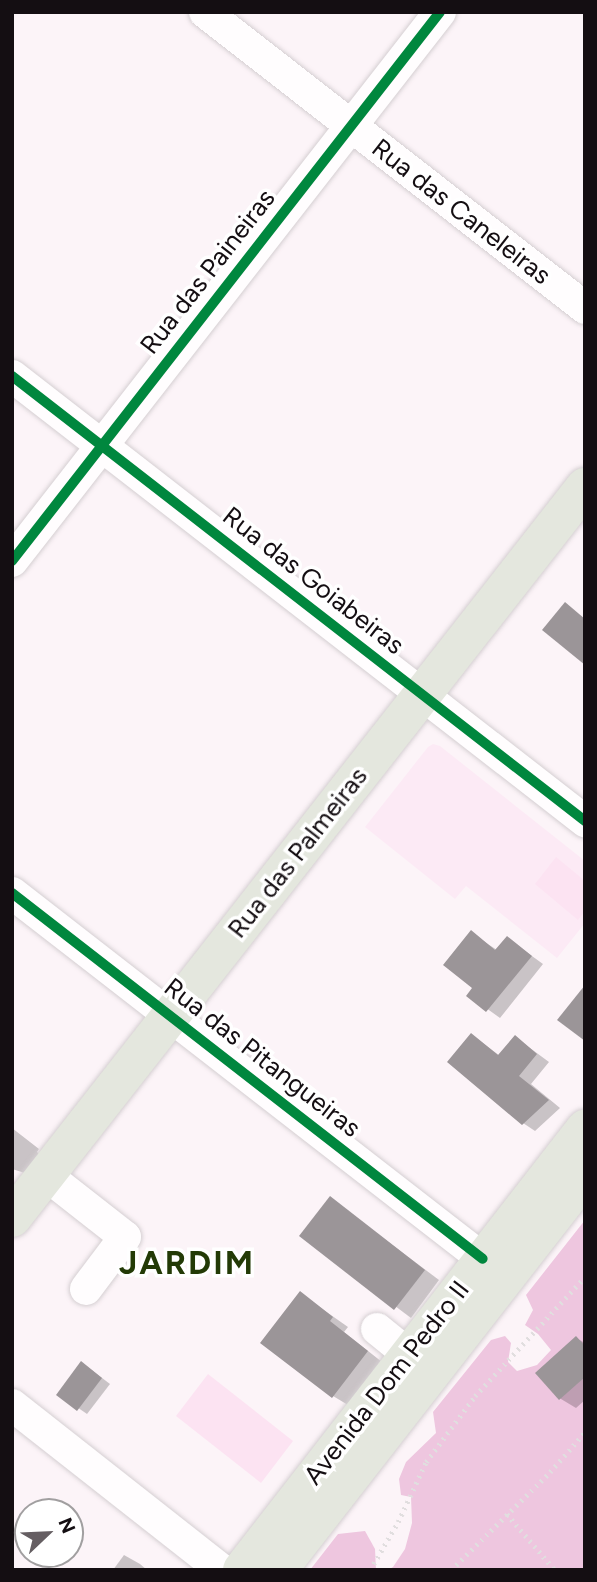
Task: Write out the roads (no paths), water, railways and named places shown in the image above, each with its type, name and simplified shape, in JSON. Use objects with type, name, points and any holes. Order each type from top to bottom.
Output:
[{"type":"main road","name":"Rua das Palmeiras","points":[[12,1218],[585,487]]},
{"type":"main road","name":"Avenida Dom Pedro II","points":[[242,1570],[585,1129]]},
{"type":"main road","name":"Avenida Dom Pedro II","points":[[278,1570],[585,1176]]},
{"type":"street","name":"Rua das Caneleiras","points":[[205,12],[585,309]]},
{"type":"street","name":"Rua das Paineiras","points":[[12,561],[440,12]]},
{"type":"street","name":"Rua das Goiabeiras","points":[[12,376],[585,821]]},
{"type":"street","name":"Rua das Pitangueiras","points":[[12,893],[483,1259]]},
{"type":"street","points":[[46,1175],[125,1237],[86,1289]]},
{"type":"street","points":[[377,1329],[409,1355]]},
{"type":"street","points":[[12,1405],[222,1570]]},
{"type":"district","name":"JARDIM","points":[[187,1263]]}]
